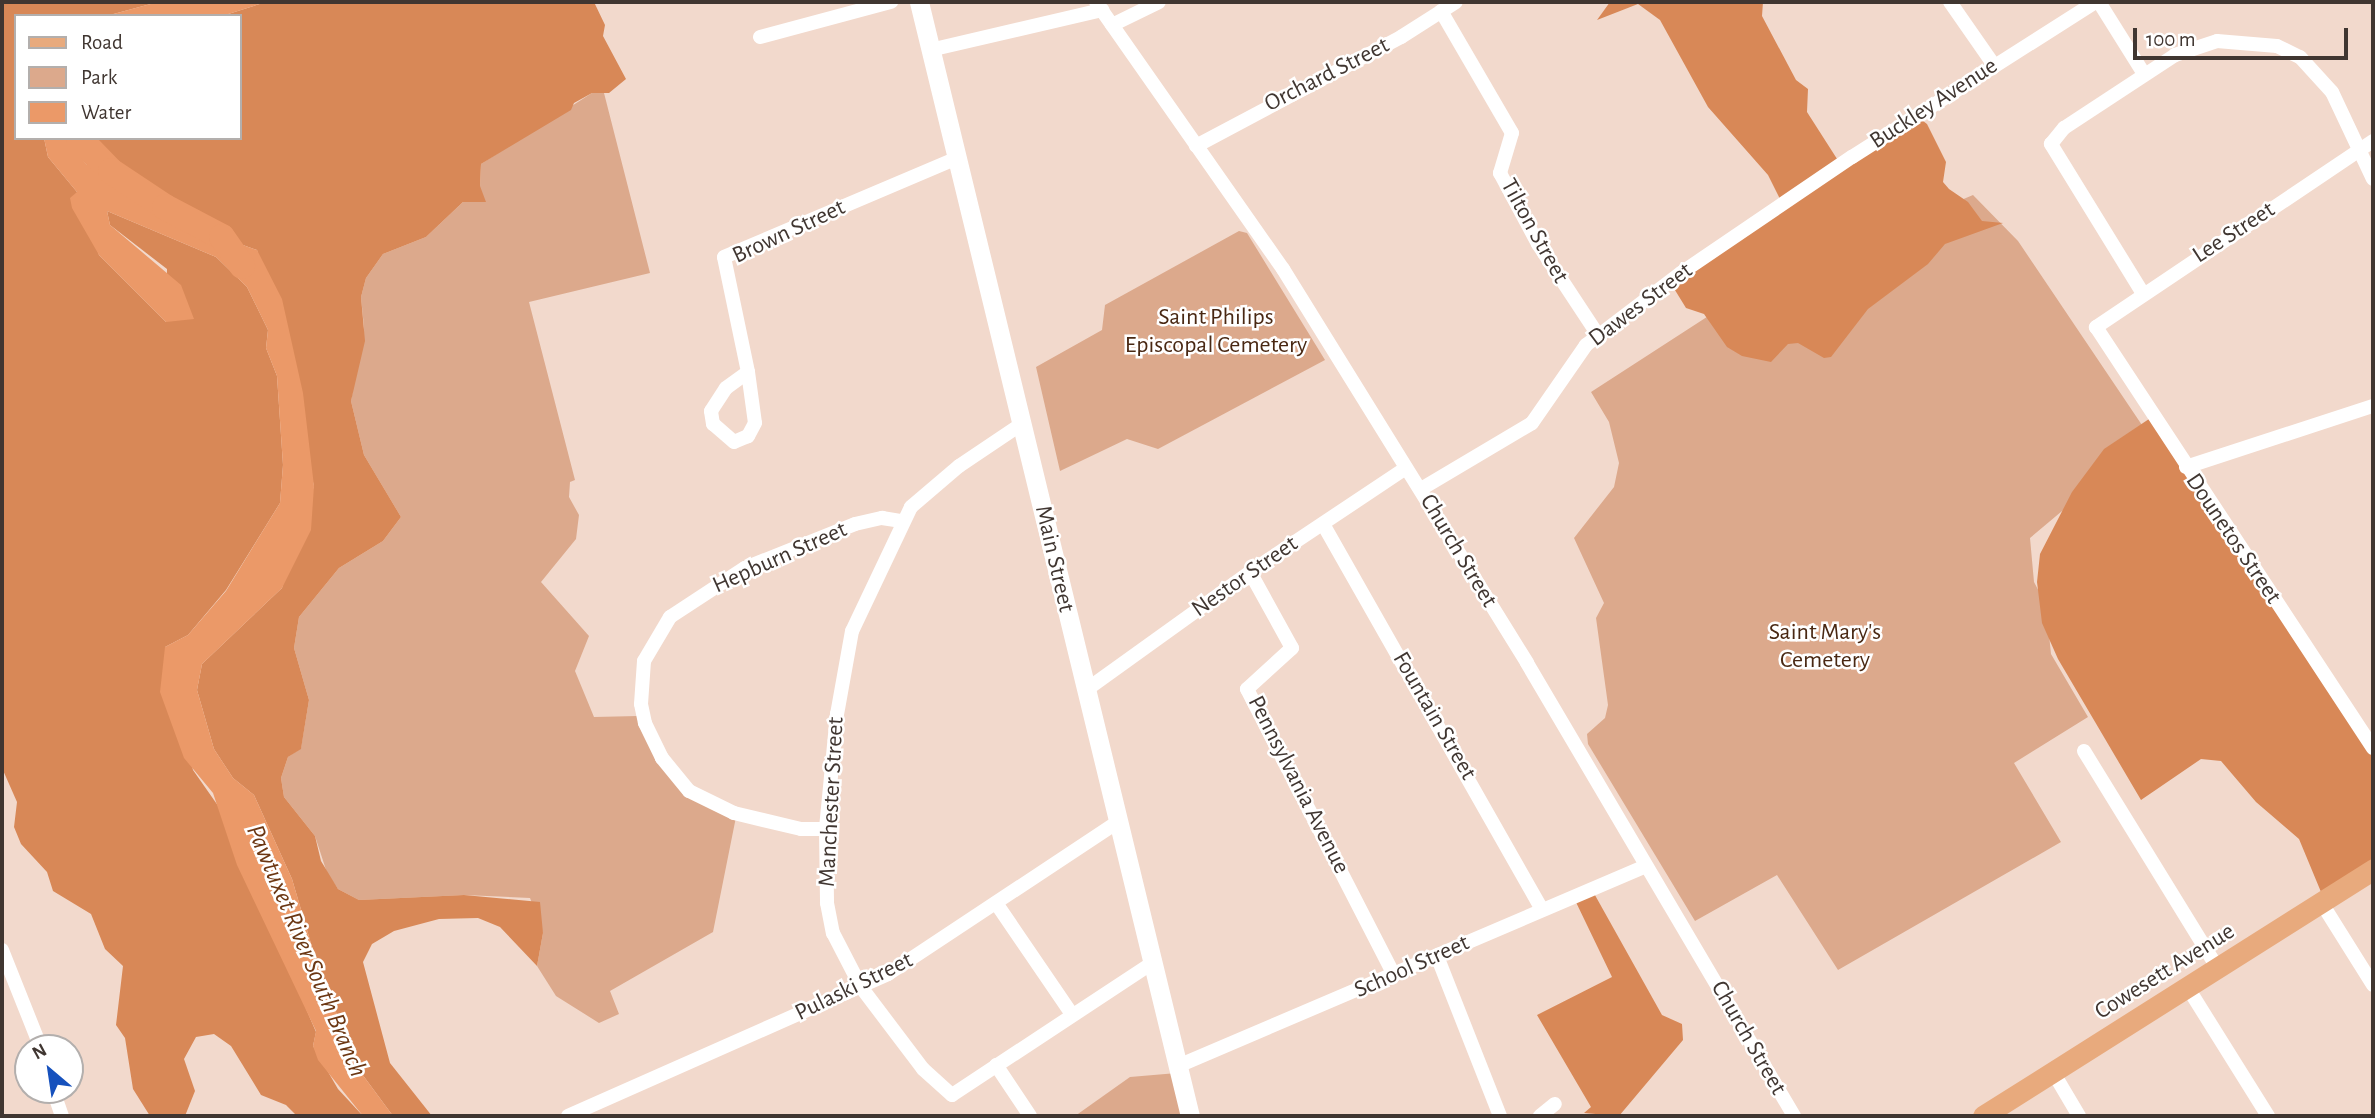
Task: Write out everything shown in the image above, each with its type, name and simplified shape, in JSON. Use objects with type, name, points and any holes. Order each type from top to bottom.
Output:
[{"type":"main road","name":"Main Street","points":[[919,2],[1086,690],[1155,961],[1190,1116]]},
{"type":"main road","name":"Cowesett Avenue","points":[[1983,1116],[2373,869]]},
{"type":"street","points":[[760,37],[891,2]]},
{"type":"street","points":[[1112,25],[1159,2]]},
{"type":"street","name":"Orchard Street","points":[[1196,146],[1401,37],[1456,2]]},
{"type":"street","points":[[1950,2],[1994,65]]},
{"type":"street","points":[[2097,2],[2144,74]]},
{"type":"street","name":"Buckley Avenue","points":[[1775,208],[1994,65],[2097,2]]},
{"type":"street","points":[[930,50],[1099,6]]},
{"type":"street","name":"Church Street","points":[[1099,6],[1283,269],[1421,489],[1794,1116]]},
{"type":"street","name":"Tilton Street","points":[[1441,11],[1512,133],[1500,173],[1538,244],[1598,335]]},
{"type":"street","points":[[2142,292],[2052,143],[2064,128],[2175,55],[2217,41],[2277,46],[2317,71],[2367,144],[2373,179]]},
{"type":"street","name":"Lee Street","points":[[2096,327],[2142,292],[2367,144]]},
{"type":"street","name":"Brown Street","points":[[748,372],[726,388],[711,411],[713,424],[726,440],[738,442],[748,436],[755,423],[748,372],[724,257],[957,158]]},
{"type":"street","name":"Dawes Street","points":[[1421,489],[1532,423],[1586,345],[1775,208]]},
{"type":"street","name":"Dounetos Street","points":[[2096,327],[2373,748]]},
{"type":"street","points":[[2186,467],[2373,406]]},
{"type":"street","name":"Manchester Street","points":[[996,1065],[952,1095],[946,1092],[861,987],[833,933],[827,903],[826,829],[837,714],[852,631],[902,522],[936,485],[1023,423]]},
{"type":"street","name":"Nestor Street","points":[[1086,690],[1250,572],[1406,468]]},
{"type":"street","name":"Hepburn Street","points":[[826,829],[801,829],[734,813],[689,790],[662,758],[645,723],[641,704],[644,662],[670,617],[745,568],[823,534],[882,518],[902,522]]},
{"type":"street","name":"Fountain Street","points":[[1323,524],[1542,909]]},
{"type":"street","name":"Pennsylvania Avenue","points":[[1250,572],[1292,649],[1247,689],[1394,975]]},
{"type":"street","points":[[2084,751],[2218,969]]},
{"type":"street","name":"Pulaski Street","points":[[568,1116],[861,987],[929,950],[1119,821]]},
{"type":"street","name":"School Street","points":[[1178,1066],[1646,866]]},
{"type":"street","points":[[2322,902],[2373,985]]},
{"type":"street","points":[[996,903],[1071,1013]]},
{"type":"street","points":[[2,950],[35,1034]]},
{"type":"street","points":[[1437,956],[1500,1116]]},
{"type":"street","points":[[1030,1116],[996,1065],[1071,1013],[1155,961]]},
{"type":"street","points":[[2188,988],[2268,1116]]},
{"type":"street","points":[[2053,1072],[2079,1116]]},
{"type":"street","points":[[1540,1116],[1555,1104]]},
{"type":"green space","points":[[592,93],[604,93],[650,273],[529,302],[575,480],[570,482],[569,497],[579,515],[576,539],[541,582],[589,636],[575,671],[594,717],[638,716],[684,784],[737,812],[713,932],[610,991],[619,1014],[599,1023],[556,996],[537,966],[543,933],[530,898],[464,895],[359,900],[338,889],[327,873],[315,836],[284,797],[281,778],[288,757],[301,748],[309,700],[294,648],[299,617],[339,568],[383,541],[401,517],[364,455],[351,401],[364,327],[361,297],[366,278],[383,254],[426,237],[480,186],[481,164]]},
{"type":"green space","name":"Saint Mary's Cemetery","points":[[1973,195],[2018,241],[2150,437],[2030,538],[2034,582],[2046,605],[2051,654],[2088,717],[2014,763],[2061,842],[1838,970],[1777,875],[1695,921],[1588,744],[1587,734],[1605,718],[1608,705],[1596,618],[1604,603],[1574,538],[1614,487],[1619,463],[1609,422],[1591,392],[1747,291]]},
{"type":"green space","name":"Saint Philips Episcopal Cemetery","points":[[1239,231],[1247,233],[1325,360],[1158,449],[1127,439],[1060,471],[1036,367],[1102,330],[1105,305]]},
{"type":"green space","points":[[1177,1073],[1189,1116],[1075,1116],[1130,1077]]},
{"type":"shaded area","points":[[2,2],[158,2],[113,14],[14,14],[14,140],[44,140],[48,157],[77,192],[99,255],[166,322],[167,269],[110,225],[107,211],[216,257],[247,287],[268,330],[266,348],[277,376],[283,465],[280,503],[226,590],[188,635],[165,647],[193,770],[221,810],[316,1032],[313,1046],[338,1089],[363,1116],[297,1116],[286,1105],[261,1095],[231,1046],[214,1034],[196,1037],[184,1059],[195,1091],[185,1116],[150,1116],[133,1089],[125,1038],[116,1025],[123,966],[105,949],[91,914],[53,891],[47,872],[21,844],[14,827],[17,802],[2,768]]},
{"type":"shaded area","points":[[266,2],[594,2],[605,25],[603,36],[626,79],[609,93],[592,93],[574,103],[571,110],[481,164],[480,186],[486,202],[463,202],[426,237],[383,254],[366,278],[361,297],[365,341],[351,401],[364,455],[401,517],[383,541],[339,568],[299,617],[294,648],[309,700],[301,749],[288,757],[281,778],[284,797],[315,836],[321,861],[338,889],[359,900],[464,895],[540,902],[543,933],[537,966],[500,927],[478,918],[439,919],[394,931],[372,944],[363,962],[390,1063],[432,1116],[393,1116],[362,1074],[320,974],[292,879],[254,795],[233,778],[214,749],[197,690],[202,664],[282,588],[314,486],[257,250],[218,236],[125,188],[104,166],[87,165],[77,153],[76,140],[242,140],[242,14],[228,14]]},
{"type":"shaded area","points":[[1610,2],[1763,2],[1762,16],[1796,80],[1808,89],[1807,112],[1839,162],[1915,115],[1927,124],[1946,162],[1943,182],[1968,202],[1982,221],[2003,223],[1945,244],[1928,264],[1868,309],[1831,357],[1824,358],[1798,343],[1788,344],[1771,362],[1742,356],[1727,347],[1704,314],[1686,308],[1670,282],[1781,201],[1768,175],[1708,107],[1660,20],[1638,4],[1597,20]]},
{"type":"shaded area","points":[[2152,417],[2373,749],[2373,876],[2326,904],[2299,839],[2256,802],[2221,761],[2201,759],[2141,800],[2058,659],[2042,623],[2037,582],[2040,554],[2072,492],[2104,449]]},
{"type":"shaded area","points":[[1591,888],[1662,1015],[1682,1024],[1683,1040],[1619,1116],[1584,1113],[1591,1107],[1537,1015],[1612,977],[1573,896]]},
{"type":"water","points":[[158,2],[266,2],[228,14],[113,14]]},
{"type":"water","points":[[44,140],[76,140],[77,153],[87,165],[104,166],[125,188],[218,236],[257,250],[282,299],[303,393],[314,486],[311,530],[282,588],[202,664],[197,690],[214,749],[233,778],[254,795],[292,879],[320,974],[362,1074],[393,1116],[363,1116],[318,1060],[313,1046],[316,1031],[237,865],[213,793],[184,758],[160,692],[165,647],[188,635],[226,591],[280,503],[283,465],[277,376],[266,348],[268,330],[247,287],[216,257],[107,211],[110,225],[181,285],[194,319],[166,322],[99,255],[72,208],[70,198],[77,192],[48,157]]},
{"type":"waterway","name":"Pawtuxet River South Branch","points":[[81,140],[111,171],[165,207],[222,237],[242,266]]}]
